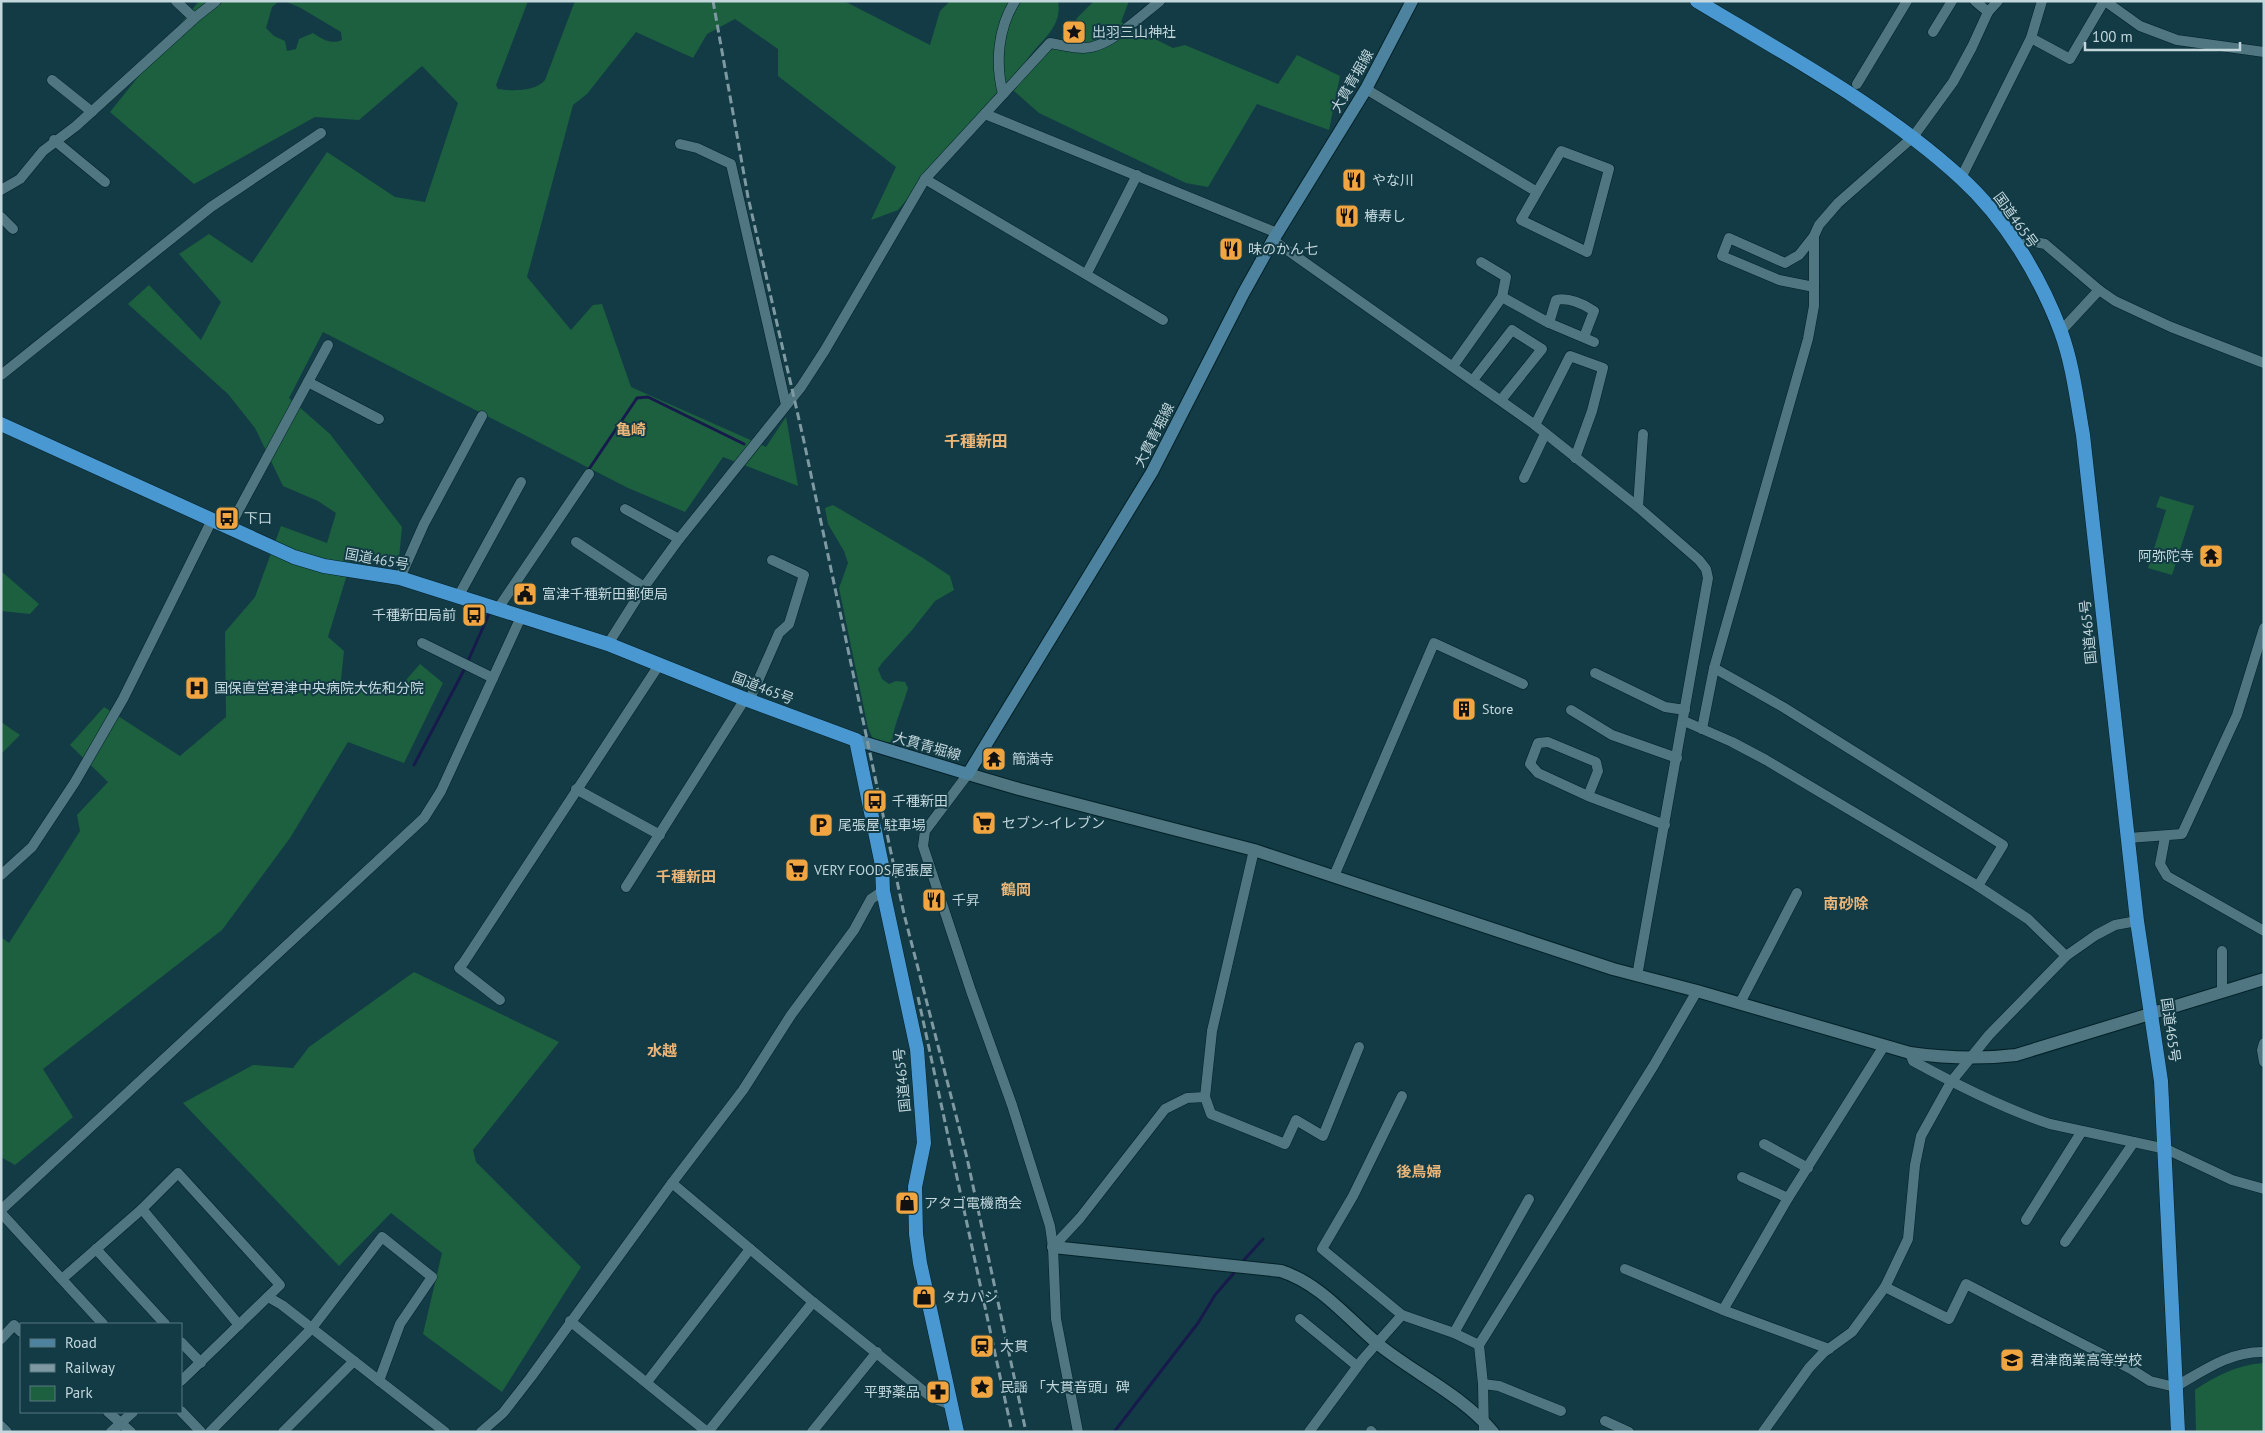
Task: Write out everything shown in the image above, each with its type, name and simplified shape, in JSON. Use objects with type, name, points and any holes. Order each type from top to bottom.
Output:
[{"type":"highway","name":"国道465号","points":[[1697,1],[1877,112],[1913,137],[1961,178],[1993,213],[2018,247],[2036,278],[2061,332],[2071,367],[2083,436],[2137,921],[2161,1081],[2166,1148],[2178,1432]]},
{"type":"highway","name":"国道465号","points":[[1,424],[294,557],[324,566],[400,578],[608,644],[747,700],[856,740],[882,865],[883,891],[916,1050],[924,1143],[915,1187],[916,1234],[920,1263],[956,1432]]},
{"type":"main road","name":"大貫青堀線","points":[[856,740],[968,774],[1152,472],[1243,294],[1275,237],[1366,89],[1412,1]]},
{"type":"street","points":[[176,1],[194,18]]},
{"type":"street","points":[[1,190],[20,179],[54,140],[76,126],[194,18],[216,1]]},
{"type":"street","points":[[1002,94],[999,73],[1000,40],[1005,18],[1015,1]]},
{"type":"street","points":[[608,644],[644,587],[679,539],[801,387],[825,350],[925,179],[1050,43],[1092,47],[1121,32],[1160,1]]},
{"type":"street","points":[[1857,84],[1908,1]]},
{"type":"street","points":[[1933,32],[1952,1]]},
{"type":"street","points":[[1975,1],[1988,12]]},
{"type":"street","points":[[1814,286],[1779,280],[1722,256],[1729,238],[1785,263],[1799,255],[1814,236],[1819,225],[1838,203],[1913,137],[1953,82],[1988,12],[1998,1]]},
{"type":"street","points":[[1961,178],[2032,38],[2042,1]]},
{"type":"street","points":[[2032,38],[2070,59],[2105,1],[2140,26],[2177,40],[2264,52]]},
{"type":"street","points":[[52,80],[92,112]]},
{"type":"street","points":[[1366,89],[1537,192]]},
{"type":"street","points":[[985,114],[1137,175],[1275,237],[1535,426],[1638,507],[1699,560],[1706,569],[1708,578],[1637,976]]},
{"type":"street","points":[[1,375],[211,207],[320,133]]},
{"type":"street","points":[[54,140],[105,182]]},
{"type":"street","points":[[680,144],[697,148],[731,164],[786,405]]},
{"type":"street","points":[[1561,152],[1609,169],[1587,252],[1521,220],[1537,192],[1561,152]]},
{"type":"street","points":[[1087,273],[1137,175]]},
{"type":"street","points":[[925,179],[1087,273],[1163,320]]},
{"type":"street","points":[[1,217],[13,229]]},
{"type":"street","points":[[1702,729],[1714,668],[1808,339],[1814,306],[1814,236]]},
{"type":"street","points":[[2018,247],[2030,240],[2045,244],[2099,290],[2131,309],[2171,327],[2264,363]]},
{"type":"street","points":[[1453,366],[1502,297],[1506,277],[1480,262]]},
{"type":"street","points":[[2061,332],[2099,290]]},
{"type":"street","points":[[1502,297],[1549,323],[1594,342]]},
{"type":"street","points":[[1549,323],[1556,300],[1562,298],[1586,305],[1594,311],[1584,337]]},
{"type":"street","points":[[1473,380],[1512,330],[1542,349],[1501,400]]},
{"type":"street","points":[[229,528],[328,345]]},
{"type":"street","points":[[1535,426],[1570,356],[1603,368],[1592,411],[1575,458]]},
{"type":"street","points":[[308,382],[379,419]]},
{"type":"street","points":[[400,578],[424,524],[482,416]]},
{"type":"street","points":[[1524,478],[1545,434]]},
{"type":"street","points":[[1638,507],[1643,434]]},
{"type":"street","points":[[497,610],[589,474]]},
{"type":"street","points":[[458,597],[521,482]]},
{"type":"street","points":[[625,508],[679,539]]},
{"type":"street","points":[[1,875],[32,847],[75,782],[123,699],[212,520]]},
{"type":"street","points":[[576,542],[644,587]]},
{"type":"street","points":[[626,887],[747,700],[779,633],[789,624],[804,575],[772,560]]},
{"type":"street","points":[[102,1323],[1,1212],[424,818],[441,791],[521,617]]},
{"type":"street","points":[[2128,838],[2165,837],[2182,834],[2236,715],[2264,628]]},
{"type":"street","points":[[422,643],[493,678]]},
{"type":"street","points":[[1334,876],[1434,643],[1523,684]]},
{"type":"street","points":[[500,1000],[458,968],[464,962],[659,665]]},
{"type":"street","points":[[1714,668],[1783,707],[2003,845],[1978,886]]},
{"type":"street","points":[[1595,673],[1684,716],[1702,729],[1766,760],[1978,886],[2028,920],[2066,956]]},
{"type":"street","points":[[1571,710],[1612,735],[1677,758]]},
{"type":"street","points":[[1588,796],[1598,771],[1596,762],[1548,742],[1538,743],[1530,764],[1533,769],[1588,796],[1665,825]]},
{"type":"street","points":[[1078,1432],[1056,1319],[1053,1247],[1050,1226],[1012,1106],[970,991],[923,846],[925,831],[968,774],[1254,850],[1637,976],[1740,1003],[1910,1053],[1932,1056],[1995,1058],[2016,1055],[2264,979]]},
{"type":"street","points":[[576,789],[660,835]]},
{"type":"street","points":[[2165,837],[2160,864],[2167,876],[2264,932]]},
{"type":"street","points":[[1254,850],[1212,1031],[1205,1097],[1211,1114],[1285,1144],[1296,1120],[1323,1136],[1359,1047]]},
{"type":"street","points":[[481,1432],[503,1413],[672,1183],[743,1090],[791,1015],[854,930],[871,900],[883,891]]},
{"type":"street","points":[[1740,1003],[1797,893]]},
{"type":"street","points":[[1763,1432],[1798,1381],[1829,1349],[1852,1332],[1885,1287],[1908,1239],[1915,1165],[1921,1136],[1951,1082],[1989,1035],[2066,956],[2096,935],[2115,925],[2137,921]]},
{"type":"street","points":[[2222,951],[2222,992]]},
{"type":"street","points":[[1484,1426],[1483,1384],[1479,1345],[1654,1065],[1697,991]]},
{"type":"street","points":[[2264,1043],[2262,1050],[2264,1062]]},
{"type":"street","points":[[1723,1310],[1788,1198],[1884,1046]]},
{"type":"street","points":[[1910,1053],[1913,1061],[1951,1082],[2032,1118],[2082,1131],[2166,1148],[2232,1180],[2264,1189]]},
{"type":"street","points":[[1402,1096],[1353,1196],[1322,1249],[1402,1315],[1454,1333],[1479,1345]]},
{"type":"street","points":[[1053,1247],[1080,1218],[1165,1109],[1187,1098],[1205,1097]]},
{"type":"street","points":[[2026,1220],[2082,1131]]},
{"type":"street","points":[[2065,1242],[2134,1142]]},
{"type":"street","points":[[1764,1144],[1808,1168]]},
{"type":"street","points":[[62,1279],[142,1210],[178,1174],[280,1285],[182,1381]]},
{"type":"street","points":[[1742,1178],[1788,1198]]},
{"type":"street","points":[[672,1183],[813,1302],[931,1396],[951,1405]]},
{"type":"street","points":[[1454,1333],[1528,1199]]},
{"type":"street","points":[[142,1210],[239,1325]]},
{"type":"street","points":[[210,1432],[312,1328],[382,1237],[432,1277],[400,1324],[379,1381]]},
{"type":"street","points":[[1053,1247],[1281,1271],[1298,1276],[1312,1284],[1378,1344],[1493,1432]]},
{"type":"street","points":[[96,1249],[164,1323]]},
{"type":"street","points":[[647,1382],[750,1249]]},
{"type":"street","points":[[1625,1269],[1723,1310],[1829,1349]]},
{"type":"street","points":[[1885,1287],[1949,1319],[1966,1284],[2131,1369],[2150,1381],[2175,1387],[2233,1355],[2251,1351],[2264,1352]]},
{"type":"street","points":[[268,1297],[282,1304],[445,1432]]},
{"type":"street","points":[[570,1321],[707,1432],[813,1302]]},
{"type":"street","points":[[1309,1432],[1357,1366],[1402,1315]]},
{"type":"street","points":[[1300,1319],[1357,1366]]},
{"type":"street","points":[[1,1339],[14,1325],[20,1331]]},
{"type":"street","points":[[182,1343],[200,1363]]},
{"type":"street","points":[[812,1432],[877,1352]]},
{"type":"street","points":[[283,1432],[354,1361]]},
{"type":"street","points":[[1483,1384],[1499,1386],[1561,1411]]},
{"type":"street","points":[[182,1412],[201,1432]]},
{"type":"street","points":[[109,1413],[131,1432]]},
{"type":"street","points":[[111,1432],[132,1413]]},
{"type":"street","points":[[1605,1422],[1629,1432]]},
{"type":"street","points":[[1,1426],[7,1432]]},
{"type":"green space","points":[[199,1],[279,1],[272,7],[266,28],[274,36],[285,41],[287,51],[296,49],[299,39],[313,33],[330,42],[342,40],[341,32],[299,7],[284,1],[528,1],[496,85],[498,89],[510,90],[529,89],[541,84],[545,80],[575,1],[844,1],[930,45],[940,11],[950,1],[1058,1],[1059,12],[1056,21],[1023,67],[1027,70],[1035,67],[1049,47],[1071,42],[1065,39],[1065,33],[1072,29],[1077,18],[1094,1],[1129,1],[1121,22],[1173,48],[1185,45],[1278,84],[1297,55],[1340,76],[1329,130],[1257,104],[1208,187],[1186,183],[1039,113],[1005,83],[898,210],[871,220],[896,167],[778,76],[778,49],[735,19],[707,34],[693,58],[636,32],[587,94],[573,105],[527,277],[571,330],[593,305],[602,304],[631,387],[766,447],[786,417],[798,486],[723,457],[685,512],[628,488],[323,332],[289,398],[330,434],[402,527],[399,558],[352,558],[328,637],[344,651],[341,680],[393,695],[420,664],[443,683],[404,763],[348,742],[290,838],[222,930],[43,1069],[73,1117],[15,1165],[1,1157],[1,937],[9,943],[80,831],[77,815],[108,782],[70,745],[104,707],[180,756],[226,717],[225,632],[255,597],[281,526],[327,543],[336,513],[318,501],[283,486],[255,428],[228,394],[128,304],[149,285],[201,340],[221,302],[179,254],[209,234],[252,263],[327,152],[395,197],[425,202],[458,103],[422,66],[359,120],[315,117],[194,184],[110,112]]},
{"type":"green space","points":[[2160,496],[2194,506],[2172,575],[2148,568],[2166,510],[2156,507]]},
{"type":"green space","points":[[833,505],[950,576],[954,590],[935,601],[878,669],[882,679],[889,684],[896,681],[905,682],[908,688],[892,742],[883,743],[873,739],[868,728],[839,588],[848,563],[844,551],[828,524],[825,508]]},
{"type":"green space","points":[[1,571],[39,604],[30,614],[1,611]]},
{"type":"green space","points":[[1,722],[20,735],[1,754]]},
{"type":"green space","points":[[414,972],[559,1042],[473,1150],[476,1162],[581,1267],[502,1392],[423,1334],[442,1253],[391,1213],[339,1266],[183,1103],[253,1065],[293,1068],[309,1047]]},
{"type":"green space","points":[[2264,1363],[2264,1432],[2196,1432],[2195,1390],[2228,1372],[2245,1366]]},
{"type":"waterway","points":[[587,472],[637,398],[648,397],[744,444]]},
{"type":"waterway","points":[[414,765],[463,672],[489,614]]},
{"type":"waterway","points":[[1244,1260],[1263,1239]]},
{"type":"waterway","points":[[1114,1432],[1198,1323],[1215,1295],[1234,1273]]},
{"type":"railway","points":[[713,1],[748,197],[803,437],[904,914],[967,1158],[1026,1432]]},
{"type":"railway","points":[[918,997],[1012,1432]]},
{"type":"place","name":"出羽三山神社","points":[[1074,32]]},
{"type":"place","name":"やな川","points":[[1354,180]]},
{"type":"place","name":"椿寿し","points":[[1347,216]]},
{"type":"place","name":"味のかん七","points":[[1231,249]]},
{"type":"place","name":"下口","points":[[227,518]]},
{"type":"place","name":"阿弥陀寺","points":[[2211,556]]},
{"type":"place","name":"富津千種新田郵便局","points":[[525,594]]},
{"type":"place","name":"千種新田局前","points":[[474,615]]},
{"type":"place","name":"国保直営君津中央病院大佐和分院","points":[[197,688]]},
{"type":"place","name":"Store","points":[[1464,709]]},
{"type":"place","name":"簡満寺","points":[[994,759]]},
{"type":"place","name":"千種新田","points":[[875,801]]},
{"type":"place","name":"セブン-イレブン","points":[[984,823]]},
{"type":"place","name":"尾張屋 駐車場","points":[[821,825]]},
{"type":"place","name":"VERY FOODS尾張屋","points":[[797,870]]},
{"type":"place","name":"千昇","points":[[934,900]]},
{"type":"place","name":"アタゴ電機商会","points":[[907,1203]]},
{"type":"place","name":"タカハシ","points":[[924,1297]]},
{"type":"place","name":"大貫","points":[[982,1346]]},
{"type":"place","name":"君津商業高等学校","points":[[2012,1360]]},
{"type":"place","name":"民謡 「大貫音頭」碑","points":[[982,1387]]},
{"type":"place","name":"平野薬品","points":[[938,1392]]},
{"type":"district","name":"亀崎","points":[[631,429]]},
{"type":"district","name":"千種新田","points":[[976,441]]},
{"type":"district","name":"千種新田","points":[[686,876]]},
{"type":"district","name":"鶴岡","points":[[1016,889]]},
{"type":"district","name":"南砂除","points":[[1846,903]]},
{"type":"district","name":"水越","points":[[662,1050]]},
{"type":"district","name":"後鳥婦","points":[[1419,1171]]}]
